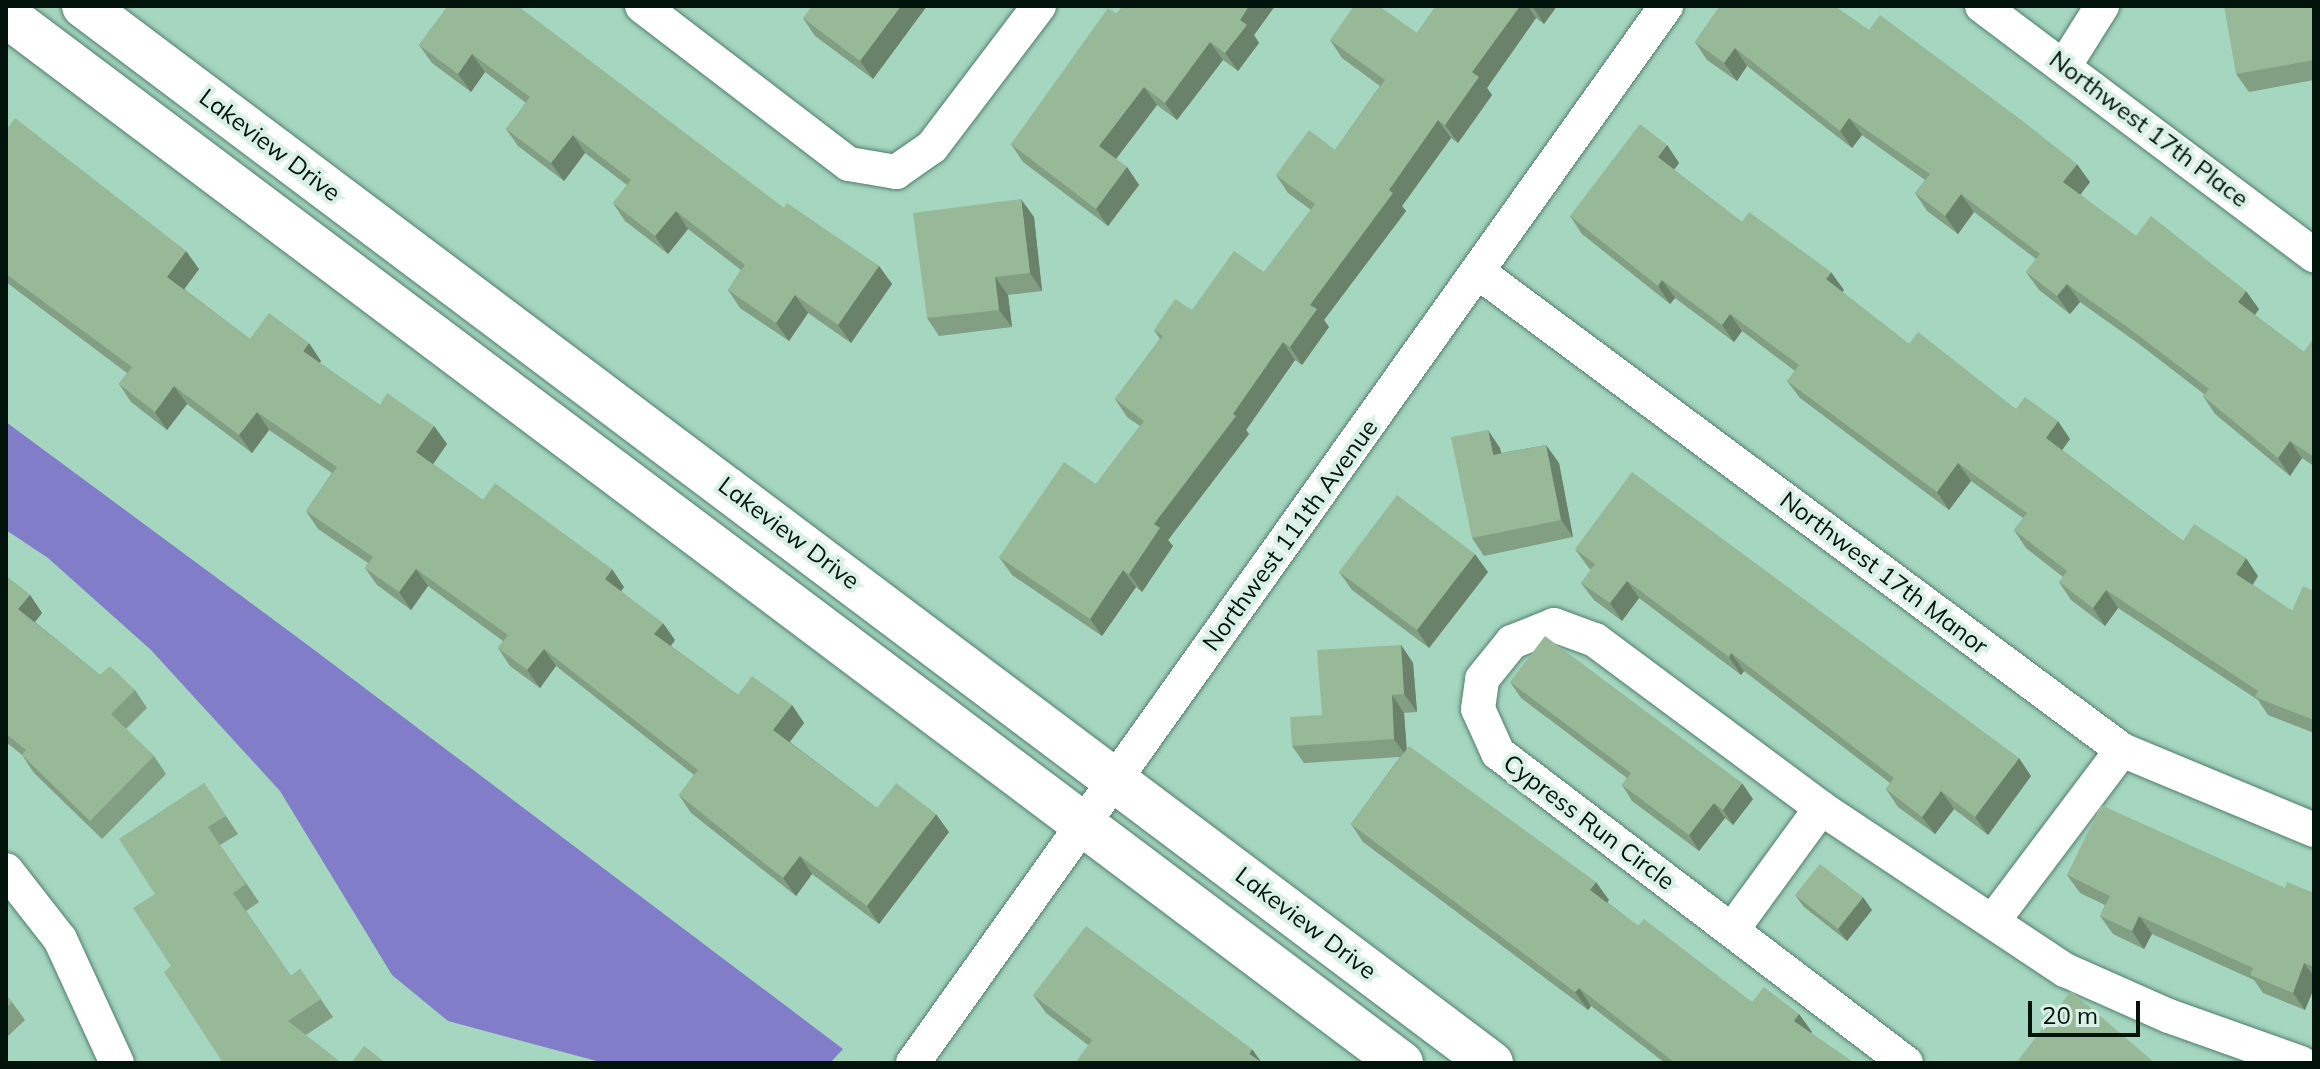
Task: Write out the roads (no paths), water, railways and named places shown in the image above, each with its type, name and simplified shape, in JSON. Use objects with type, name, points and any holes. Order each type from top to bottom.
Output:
[{"type":"street","name":"Lakeview Drive","points":[[84,6],[1491,1063]]},
{"type":"street","points":[[642,6],[849,164],[896,172],[932,147],[1039,6]]},
{"type":"street","name":"Northwest 111th Avenue","points":[[913,1063],[1088,823],[1116,779],[1666,6]]},
{"type":"street","name":"Northwest 17th Place","points":[[1982,6],[2065,65],[2314,255]]},
{"type":"street","points":[[2065,65],[2102,6]]},
{"type":"street","points":[[6,15],[1088,823],[1401,1063]]},
{"type":"street","name":"Northwest 17th Manor","points":[[1478,272],[2122,750],[2314,830]]},
{"type":"street","name":"Cypress Run Circle","points":[[1906,1063],[1498,753],[1478,709],[1482,679],[1512,642],[1554,625],[1595,640],[1821,808],[2065,970],[2169,1016],[2301,1063]]},
{"type":"street","points":[[1993,921],[2122,750]]},
{"type":"street","points":[[1732,930],[1821,808]]},
{"type":"street","points":[[6,870],[60,939],[117,1063]]}]
